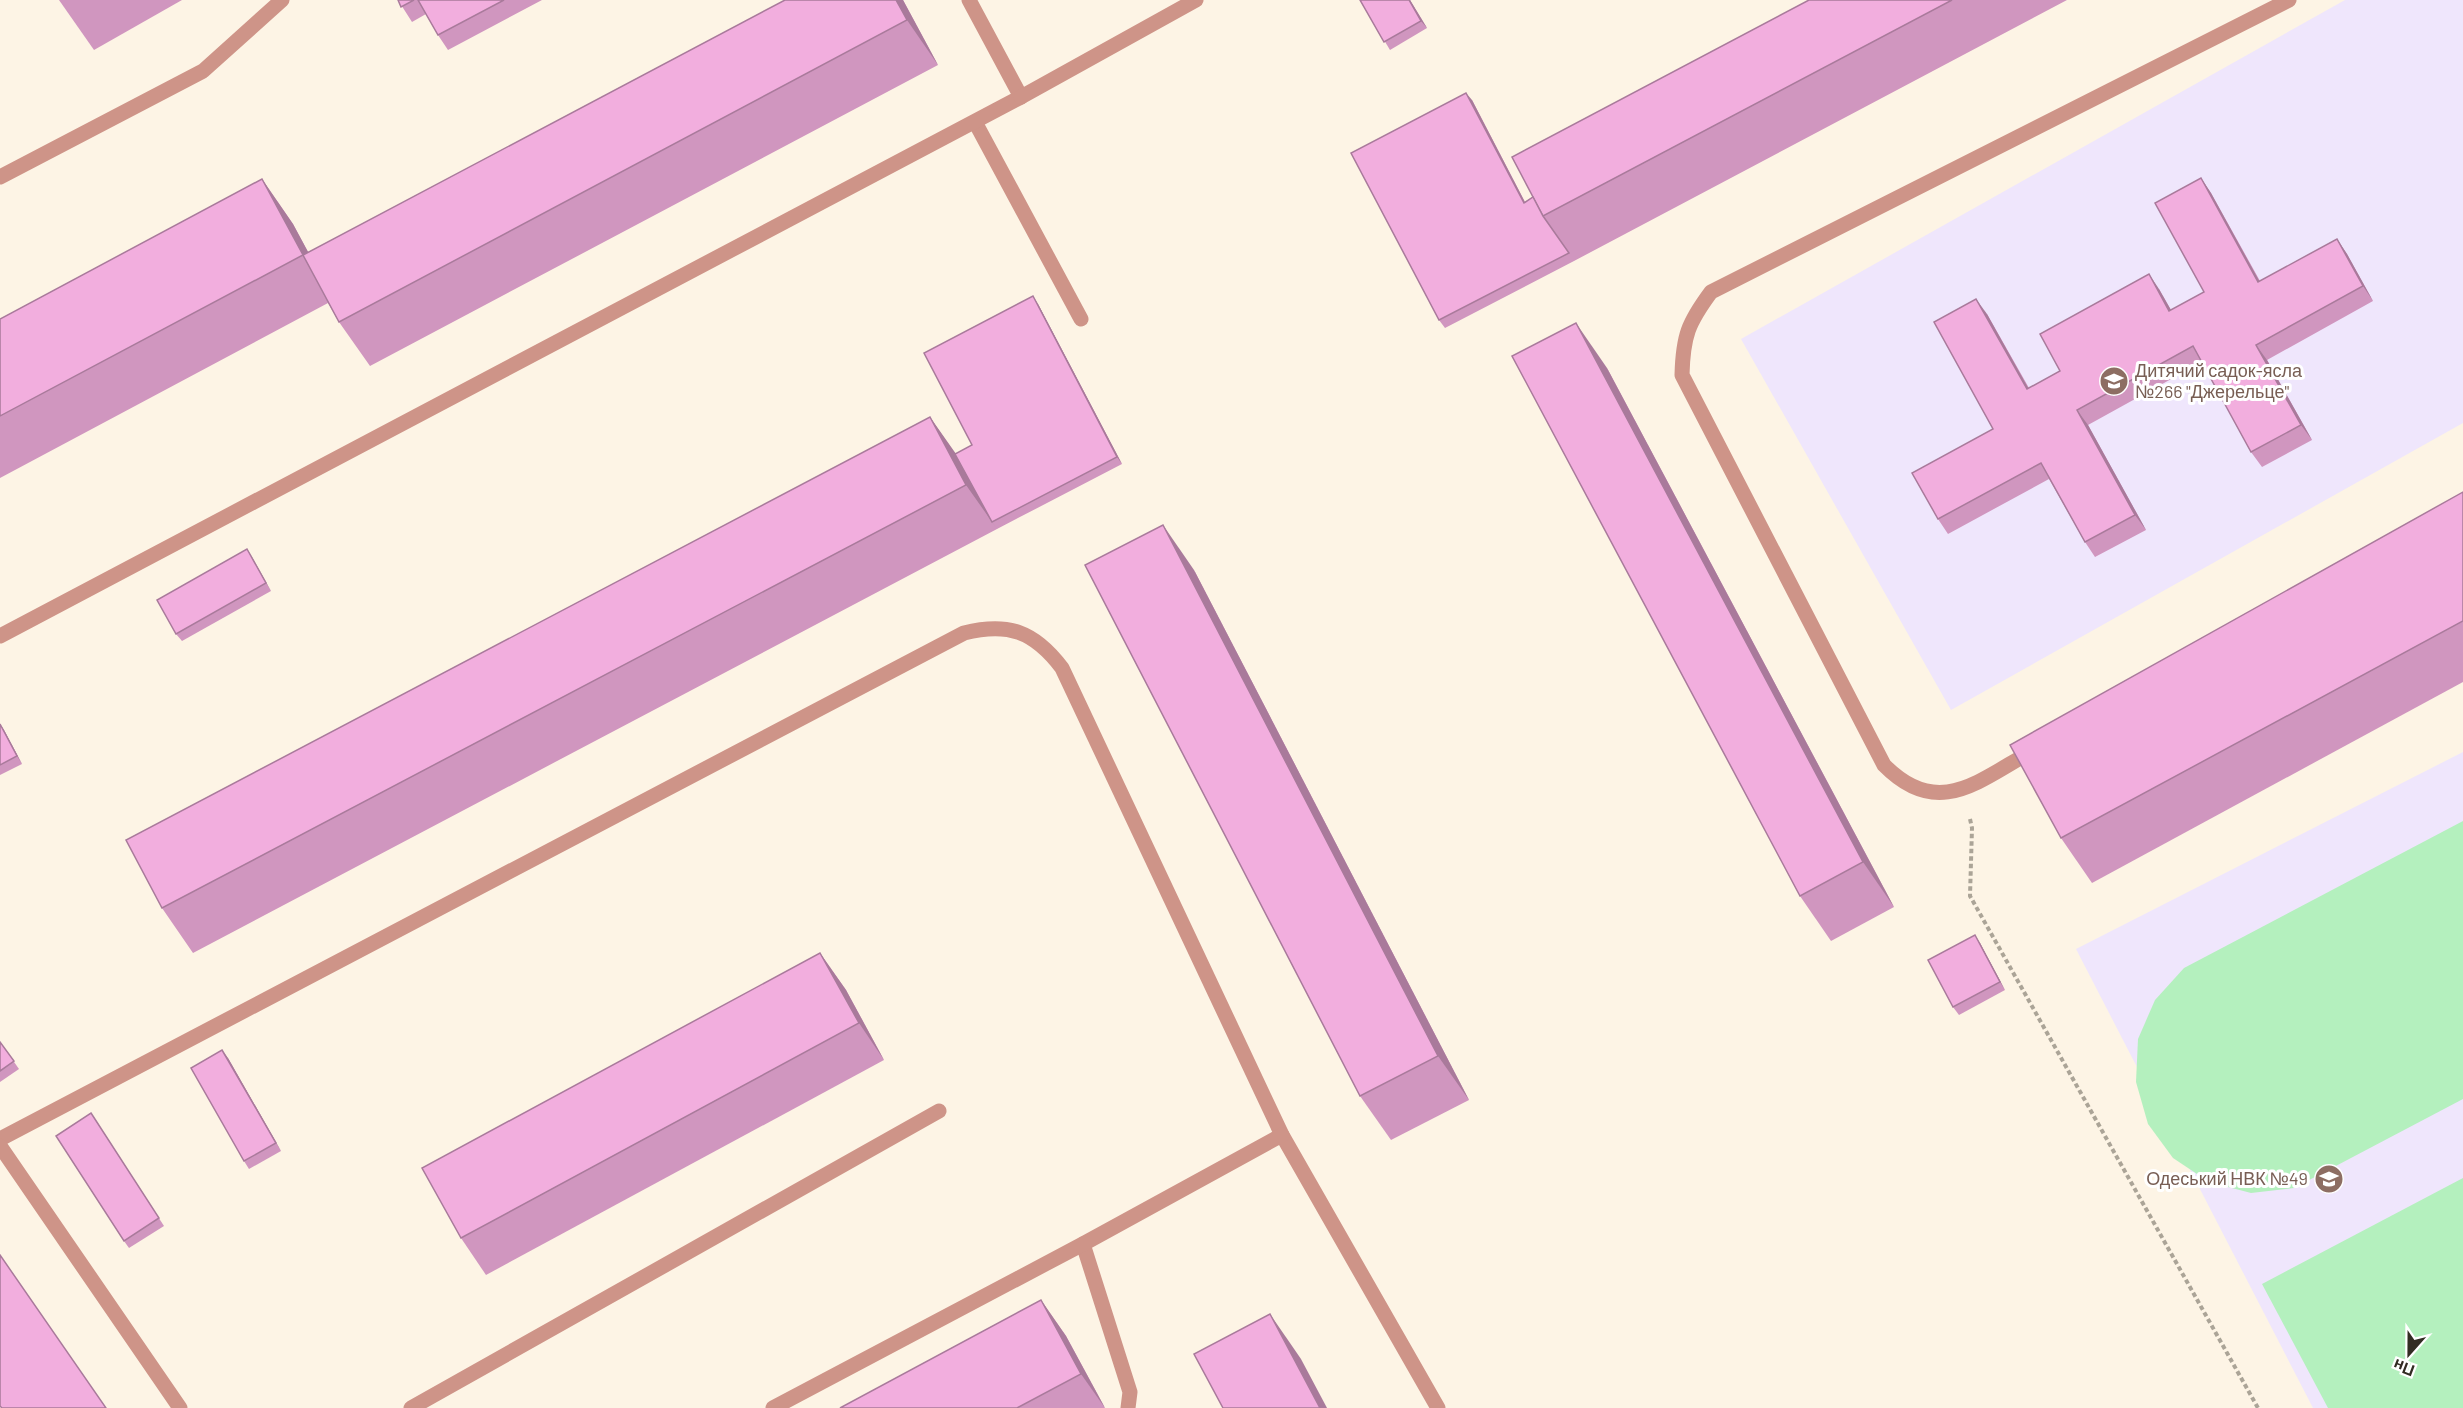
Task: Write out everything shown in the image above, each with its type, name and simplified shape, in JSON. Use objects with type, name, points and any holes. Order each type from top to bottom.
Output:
[{"type":"street","points":[[0,177],[203,71],[282,0]]},
{"type":"street","points":[[969,0],[1021,97]]},
{"type":"street","points":[[0,636],[975,122],[1196,0]]},
{"type":"street","points":[[2046,743],[1962,789],[1941,793],[1919,791],[1899,781],[1884,765],[1682,375],[1683,344],[1693,316],[1711,292],[2289,0]]},
{"type":"street","points":[[975,122],[1081,319]]},
{"type":"street","points":[[0,1139],[964,633],[986,627],[1008,629],[1030,636],[1048,650],[1062,668],[1282,1135],[1438,1408]]},
{"type":"street","points":[[411,1408],[939,1111]]},
{"type":"street","points":[[773,1408],[1083,1244],[1282,1135]]},
{"type":"street","points":[[0,1146],[180,1408]]},
{"type":"street","points":[[1083,1244],[1130,1392],[1128,1408]]},
{"type":"path","points":[[1962,789],[1972,828],[1970,896],[2258,1408]]},
{"type":"shaded area","name":"Дитячий садок-ясла №266 \"Джерельце\"","points":[[2345,0],[2463,0],[2463,423],[1951,710],[1741,339]]},
{"type":"shaded area","name":"Одеський НВК №49","points":[[2463,752],[2463,1408],[2313,1408],[2076,949]]},
{"type":"green space","points":[[2463,821],[2463,1099],[2294,1188],[2251,1193],[2209,1182],[2173,1158],[2148,1124],[2136,1082],[2138,1039],[2155,1000],[2184,968]]},
{"type":"green space","points":[[2463,1178],[2463,1408],[2328,1408],[2262,1284]]},
{"type":"building","points":[[398,0],[414,0],[401,7]]},
{"type":"building","points":[[418,0],[504,0],[438,35]]},
{"type":"building","points":[[785,0],[896,0],[907,20],[339,322],[303,255]]},
{"type":"building","points":[[1360,0],[1409,0],[1421,21],[1384,42]]},
{"type":"building","points":[[1809,0],[1952,0],[1543,216],[1512,157]]},
{"type":"building","points":[[1466,93],[1524,203],[1533,197],[1543,216],[1569,253],[1439,320],[1351,153]]},
{"type":"building","points":[[2201,178],[2258,282],[2337,239],[2363,286],[2256,345],[2301,425],[2251,452],[2193,346],[2077,410],[2135,515],[2085,542],[2041,463],[1938,519],[1912,473],[1993,429],[1934,322],[1976,299],[2027,389],[2060,371],[2040,334],[2149,274],[2169,311],[2204,292],[2155,203]]},
{"type":"building","points":[[262,179],[303,255],[0,416],[0,319]]},
{"type":"building","points":[[1033,296],[1117,457],[992,522],[955,454],[972,445],[924,353]]},
{"type":"building","points":[[1576,323],[1863,862],[1800,896],[1512,356]]},
{"type":"building","points":[[930,417],[966,485],[162,908],[126,840]]},
{"type":"building","points":[[2463,492],[2463,621],[2061,838],[2010,745]]},
{"type":"building","points":[[1163,525],[1438,1056],[1360,1096],[1085,565]]},
{"type":"building","points":[[247,549],[266,583],[176,634],[157,600]]},
{"type":"building","points":[[0,724],[17,756],[0,765]]},
{"type":"building","points":[[1975,935],[2000,982],[1953,1007],[1928,960]]},
{"type":"building","points":[[820,953],[859,1023],[461,1238],[422,1168]]},
{"type":"building","points":[[0,1042],[14,1061],[0,1071]]},
{"type":"building","points":[[222,1050],[276,1143],[244,1161],[191,1068]]},
{"type":"building","points":[[91,1113],[159,1218],[124,1241],[56,1136]]},
{"type":"building","points":[[0,1255],[106,1408],[2,1408],[0,1406]]},
{"type":"building","points":[[1041,1300],[1081,1374],[1017,1408],[840,1408]]},
{"type":"building","points":[[1270,1314],[1320,1408],[1223,1408],[1194,1354]]},
{"type":"place","name":"Дитячий садок-ясла №266 \"Джерельце\"","points":[[2114,381]]},
{"type":"place","name":"Одеський НВК №49","points":[[2329,1179]]}]
